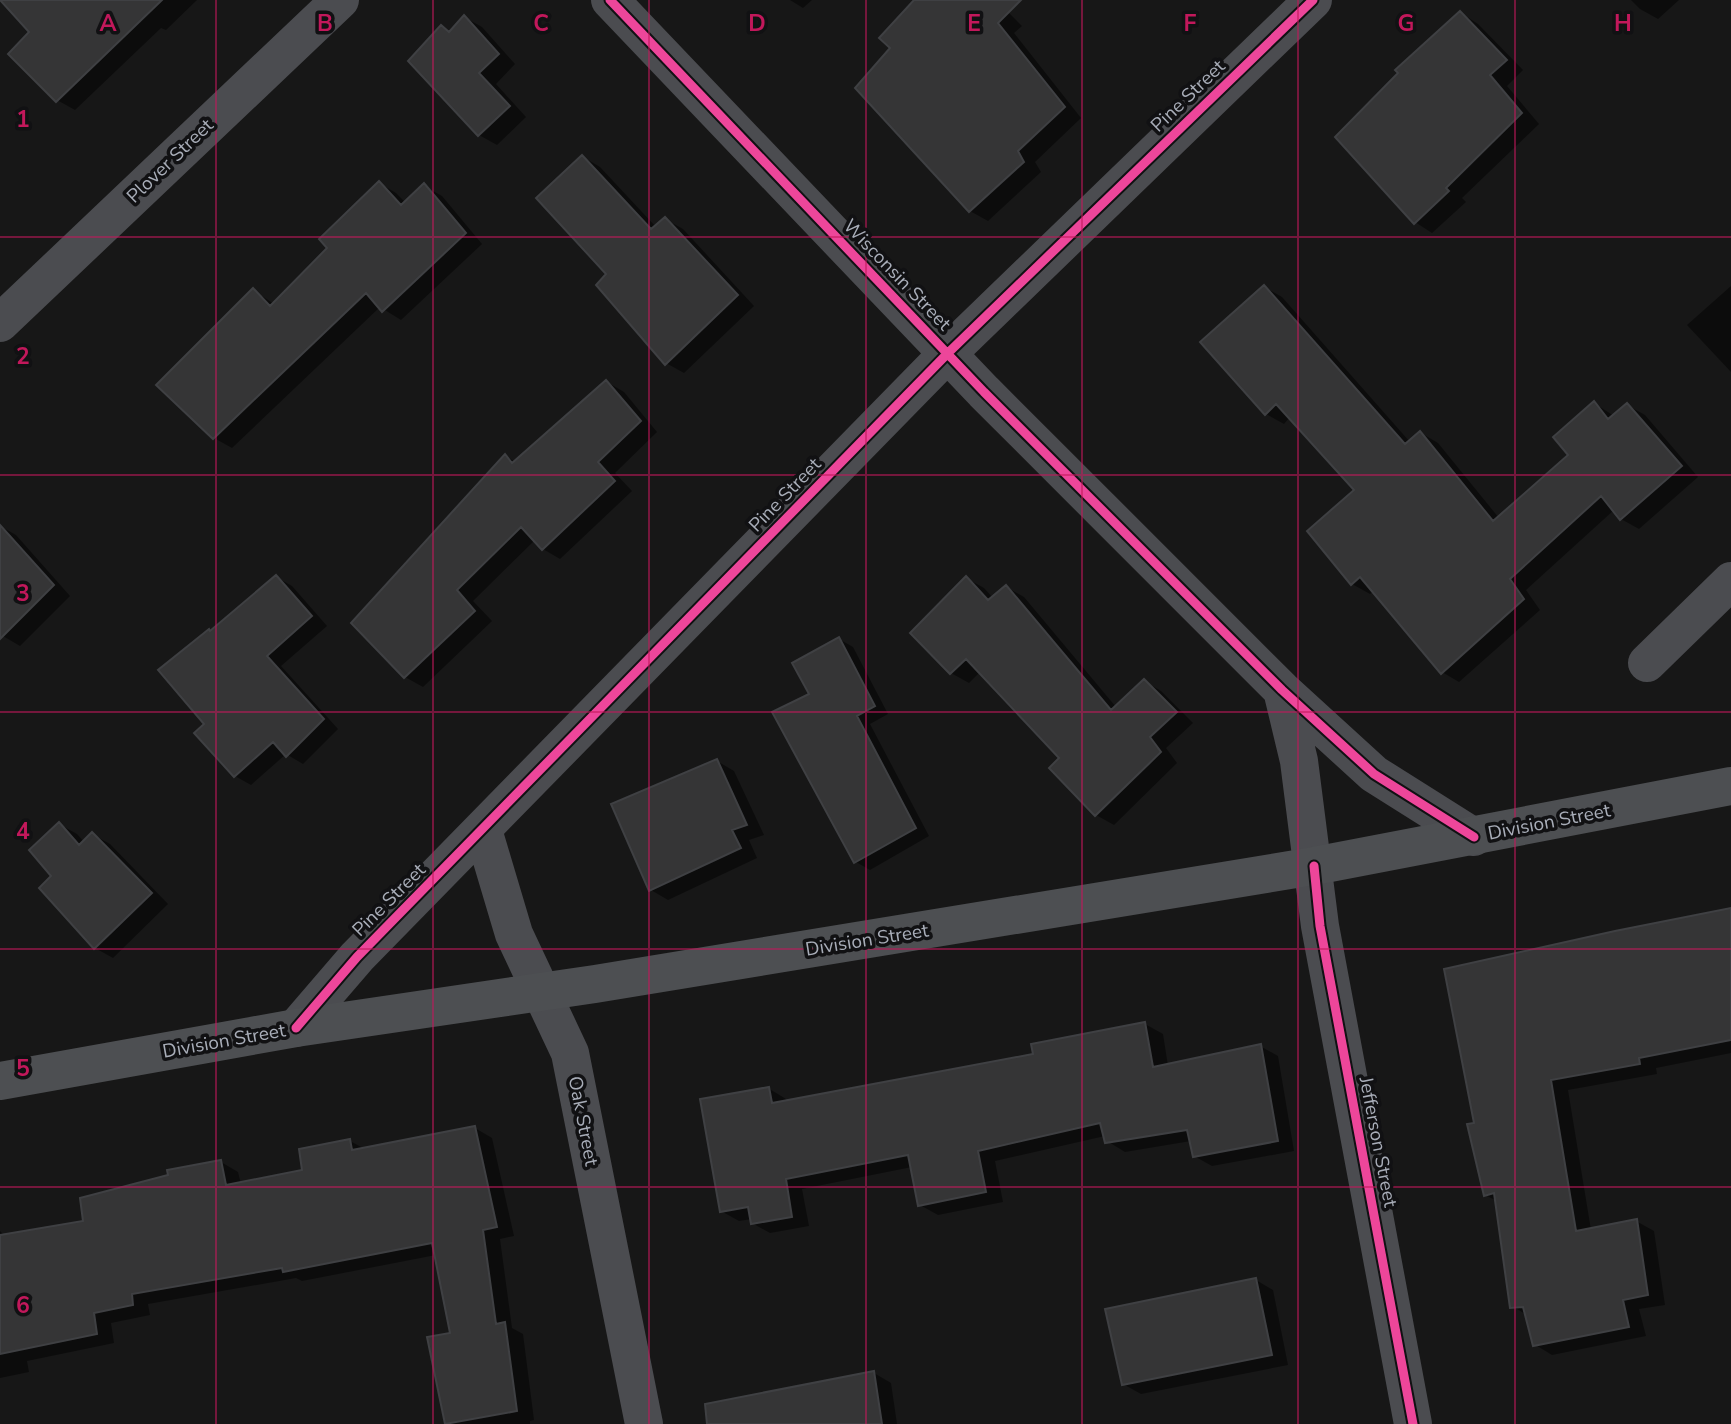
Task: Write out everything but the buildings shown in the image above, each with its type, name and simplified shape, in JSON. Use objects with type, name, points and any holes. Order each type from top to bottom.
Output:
[{"type":"main road","name":"Division Street","points":[[0,1080],[296,1028],[542,992],[1314,866],[1731,786]]},
{"type":"street","name":"Plover Street","points":[[0,323],[340,0]]},
{"type":"street","name":"Wisconsin Street","points":[[610,0],[948,353],[1282,690],[1374,774],[1474,837]]},
{"type":"street","name":"Pine Street","points":[[296,1028],[357,957],[948,353],[1313,0]]},
{"type":"street","points":[[1647,663],[1731,581]]},
{"type":"street","name":"Jefferson Street","points":[[1282,690],[1299,761],[1320,926],[1413,1424]]},
{"type":"street","name":"Oak Street","points":[[483,830],[514,933],[570,1053],[644,1424]]},
{"type":"cycle path","points":[[610,0],[984,392],[1282,690],[1374,774],[1474,837]]},
{"type":"cycle path","points":[[296,1028],[357,957],[948,353],[1313,0]]},
{"type":"cycle path","points":[[1314,866],[1320,926],[1413,1424]]}]
